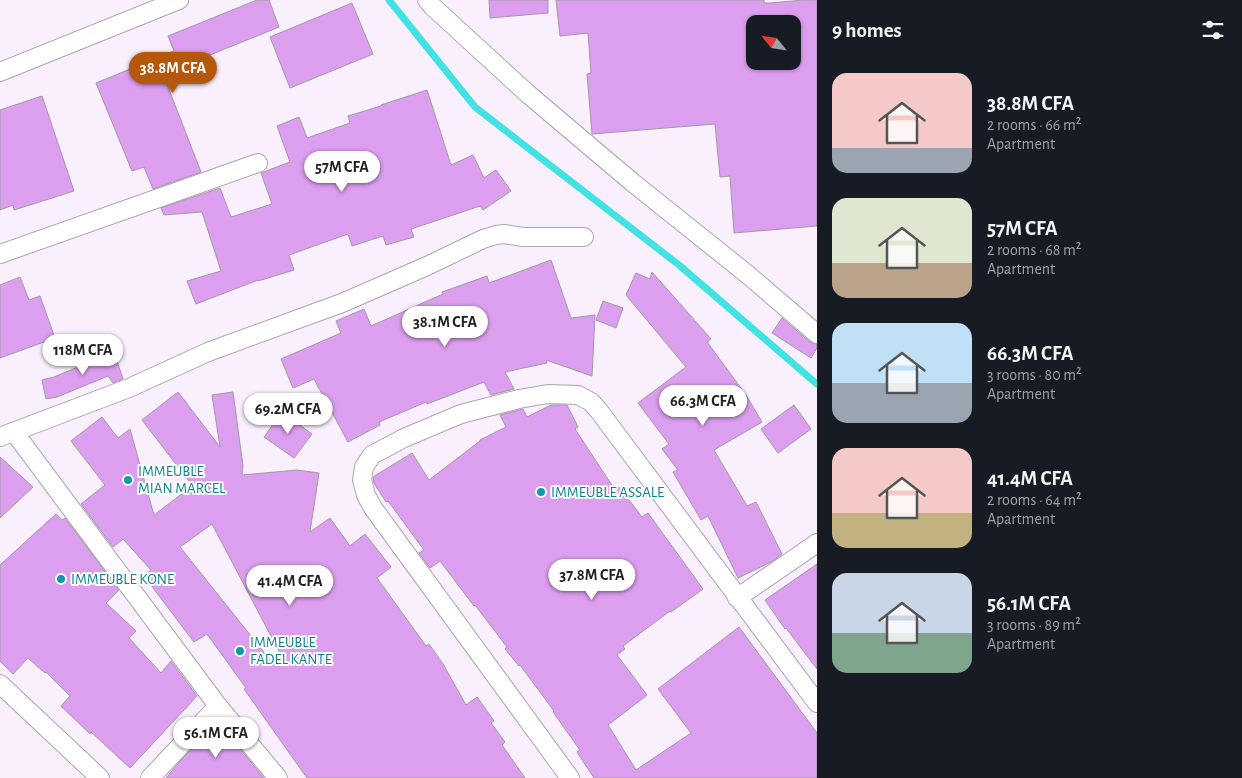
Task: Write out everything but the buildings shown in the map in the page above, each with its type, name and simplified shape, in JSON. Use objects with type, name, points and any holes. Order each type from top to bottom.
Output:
[{"type":"street","points":[[0,72],[179,0]]},
{"type":"street","points":[[428,0],[433,7],[528,94],[817,334]]},
{"type":"street","points":[[0,254],[258,163]]},
{"type":"street","points":[[278,778],[218,706],[7,435],[129,388],[208,352],[342,303],[483,239],[504,234],[523,237],[584,237]]},
{"type":"street","points":[[570,778],[373,508],[366,495],[362,480],[364,467],[372,456],[404,438],[461,414],[518,399],[548,394],[578,395],[591,402],[817,703]]},
{"type":"street","points":[[737,598],[817,543]]},
{"type":"street","points":[[0,684],[100,778]]},
{"type":"street","points":[[150,778],[218,706]]},
{"type":"waterway","points":[[389,0],[475,107],[679,265],[817,384]]},
{"type":"place","name":"IMMEUBLE MIAN MARCEL","points":[[128,480]]},
{"type":"place","name":"IMMEUBLE ASSALE","points":[[541,492]]},
{"type":"place","name":"IMMEUBLE KONE","points":[[61,579]]},
{"type":"place","name":"IMMEUBLE FADEL KANTE","points":[[240,651]]}]
